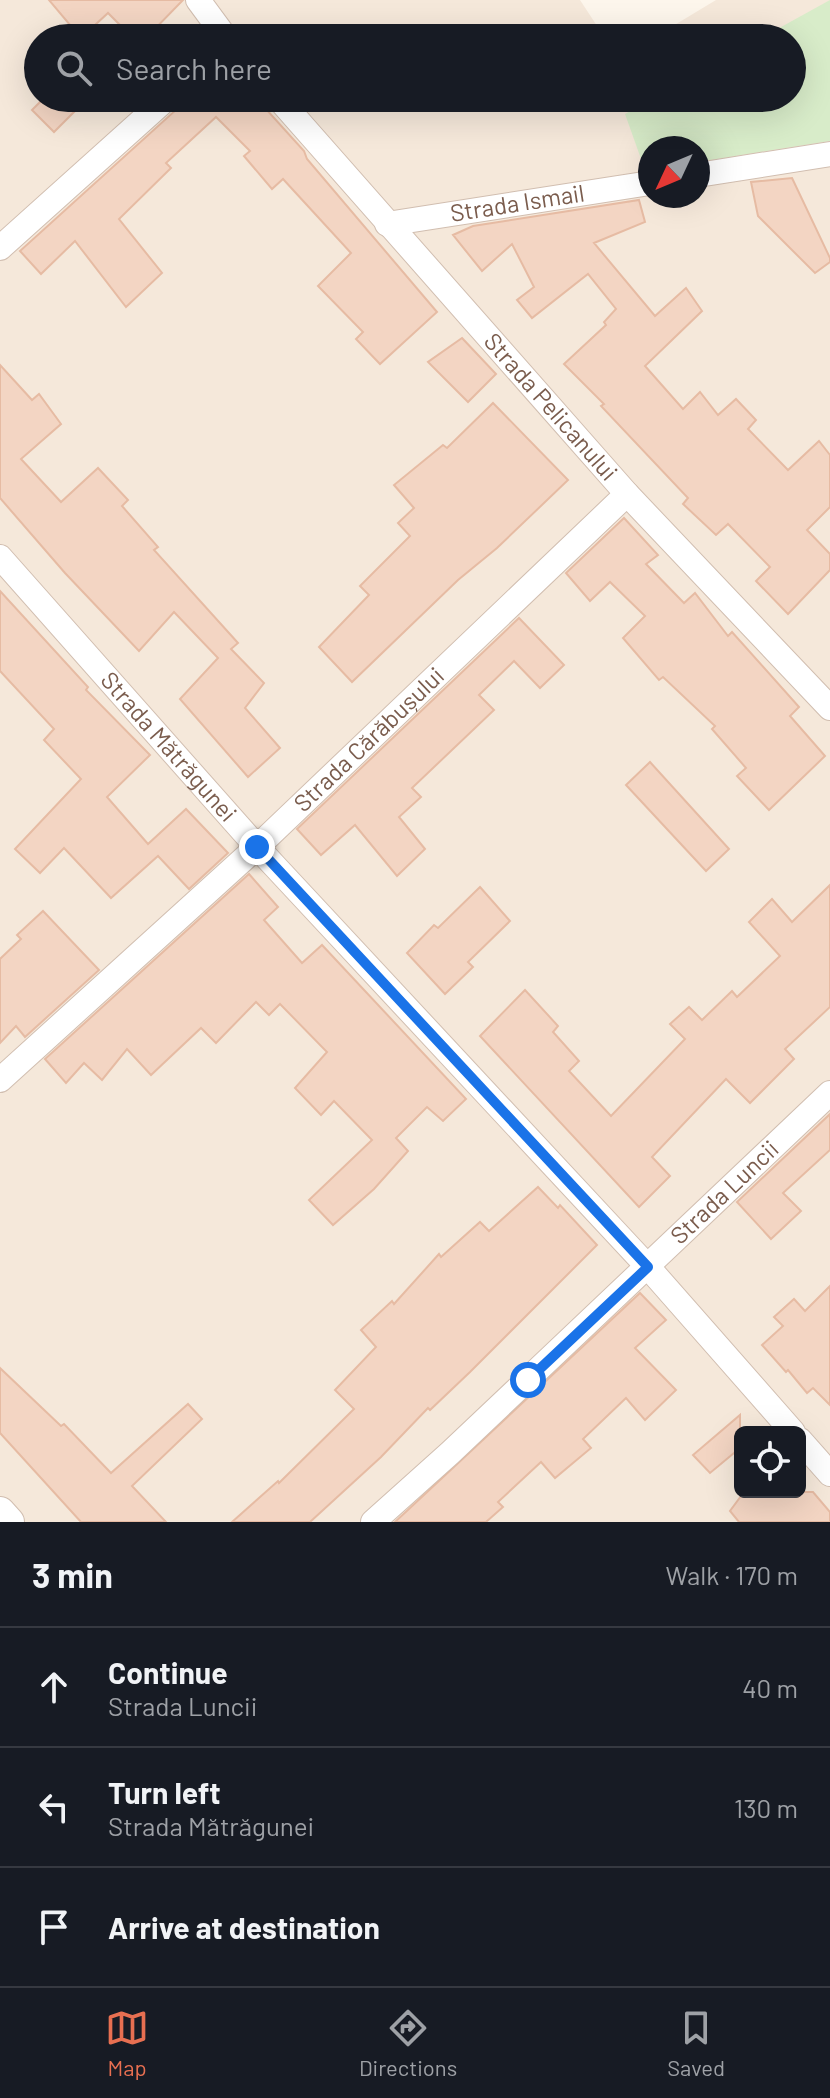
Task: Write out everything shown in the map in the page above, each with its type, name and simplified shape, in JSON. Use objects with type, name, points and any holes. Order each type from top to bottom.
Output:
[{"type":"street","points":[[198,0],[216,24]]},
{"type":"street","points":[[0,248],[151,112]]},
{"type":"street","name":"Strada Pelicanului","points":[[290,112],[627,494],[830,708]]},
{"type":"street","points":[[710,173],[830,154]]},
{"type":"street","name":"Strada Ismail","points":[[387,224],[638,185]]},
{"type":"street","name":"Strada Cărăbușului","points":[[0,1080],[257,847],[627,494]]},
{"type":"street","name":"Strada Mătrăgunei","points":[[0,557],[257,847],[648,1267],[788,1426]]},
{"type":"street","name":"Strada Luncii","points":[[373,1522],[830,1093]]},
{"type":"street","points":[[806,1447],[830,1474]]},
{"type":"street","points":[[0,1512],[9,1522]]},
{"type":"shaded area","points":[[0,0],[580,0],[596,24],[24,24],[24,112],[806,112],[806,24],[676,24],[716,0],[830,0],[830,1522],[0,1522]]},
{"type":"green space","points":[[830,0],[830,141],[710,160],[710,136],[638,136],[638,150],[625,114],[629,112],[806,112],[806,24],[786,24]]},
{"type":"building","points":[[49,0],[183,0],[160,24],[119,24],[108,13],[96,24],[69,24]]},
{"type":"building","points":[[34,112],[74,112],[54,132]]},
{"type":"building","points":[[174,112],[269,112],[437,312],[380,364],[356,339],[363,332],[318,286],[351,253],[283,179],[272,189],[244,156],[250,151],[216,117],[166,163],[171,168],[119,219],[162,273],[126,307],[75,241],[41,274],[20,251]]},
{"type":"building","points":[[792,178],[830,258],[830,262],[815,273],[758,216],[751,182]]},
{"type":"building","points":[[638,200],[645,222],[594,243],[655,316],[686,288],[702,311],[645,366],[683,409],[700,392],[718,415],[736,399],[756,420],[748,429],[788,470],[819,441],[830,455],[830,507],[807,530],[830,554],[830,570],[788,614],[756,581],[770,567],[728,524],[716,535],[683,504],[688,498],[564,364],[606,325],[604,322],[616,309],[588,274],[532,318],[517,300],[534,287],[512,244],[482,271],[453,235],[473,226]]},
{"type":"building","points":[[462,338],[496,374],[468,402],[428,362]]},
{"type":"building","points":[[0,365],[32,400],[39,394],[61,424],[21,459],[61,502],[98,468],[128,500],[122,506],[158,547],[154,550],[238,643],[231,649],[264,683],[245,708],[280,748],[248,777],[180,699],[218,658],[174,612],[139,651],[0,498]]},
{"type":"building","points":[[493,403],[568,480],[352,682],[319,647],[369,595],[360,586],[410,536],[398,523],[414,508],[394,485],[443,445],[447,448]]},
{"type":"building","points":[[624,518],[658,555],[646,564],[684,603],[695,593],[728,636],[732,632],[799,707],[790,716],[825,756],[769,810],[737,776],[746,768],[712,729],[715,726],[663,677],[659,680],[623,638],[645,616],[610,582],[590,601],[566,573]]},
{"type":"building","points":[[0,591],[88,687],[86,690],[150,755],[107,797],[148,844],[186,809],[228,853],[189,889],[158,856],[111,898],[64,848],[40,873],[15,849],[81,779],[44,740],[54,729],[0,671]]},
{"type":"building","points":[[519,618],[564,665],[540,688],[514,661],[479,695],[494,710],[412,788],[421,797],[399,817],[425,849],[397,876],[355,825],[321,855],[297,829]]},
{"type":"building","points":[[650,762],[729,849],[706,871],[626,785]]},
{"type":"building","points":[[249,874],[278,907],[264,920],[302,963],[322,945],[466,1099],[443,1121],[427,1107],[396,1138],[408,1151],[374,1189],[333,1225],[309,1200],[372,1140],[334,1101],[321,1115],[295,1088],[327,1052],[280,1004],[269,1015],[256,1002],[216,1043],[201,1028],[151,1075],[127,1049],[102,1080],[84,1063],[66,1083],[45,1059]]},
{"type":"building","points":[[830,885],[830,1007],[785,1049],[794,1059],[750,1103],[726,1079],[652,1157],[670,1176],[639,1207],[480,1036],[525,990],[558,1026],[553,1032],[579,1061],[569,1071],[611,1116],[685,1039],[670,1024],[689,1007],[702,1020],[732,991],[737,997],[780,956],[749,922],[772,899],[792,922]]},
{"type":"building","points":[[480,887],[510,921],[468,962],[473,967],[445,994],[407,953],[434,925],[438,928]]},
{"type":"building","points":[[43,911],[99,970],[25,1037],[16,1026],[0,1043],[0,959],[21,939],[17,935]]},
{"type":"building","points":[[830,1114],[830,1150],[783,1193],[801,1211],[771,1239],[737,1202]]},
{"type":"building","points":[[538,1187],[558,1208],[560,1205],[597,1245],[470,1372],[430,1410],[428,1408],[381,1457],[310,1522],[232,1522],[279,1483],[354,1409],[335,1390],[376,1347],[361,1330],[392,1301],[394,1304],[439,1254],[441,1257],[480,1222],[489,1231]]},
{"type":"building","points":[[830,1286],[830,1405],[813,1388],[807,1393],[762,1345],[783,1326],[774,1317],[794,1299],[805,1311]]},
{"type":"building","points":[[640,1293],[666,1320],[635,1348],[676,1390],[645,1420],[626,1398],[583,1439],[591,1448],[555,1478],[541,1462],[498,1502],[503,1507],[486,1522],[395,1522]]},
{"type":"building","points":[[0,1368],[61,1426],[64,1424],[111,1473],[188,1404],[202,1419],[132,1486],[166,1522],[81,1522],[0,1433]]},
{"type":"building","points":[[740,1415],[740,1426],[734,1426],[734,1453],[710,1473],[693,1455]]},
{"type":"building","points":[[806,1492],[813,1492],[830,1512],[830,1522],[739,1522],[730,1511],[740,1498],[806,1498]]},
{"type":"route","points":[[257,847],[648,1267],[528,1380]]}]
